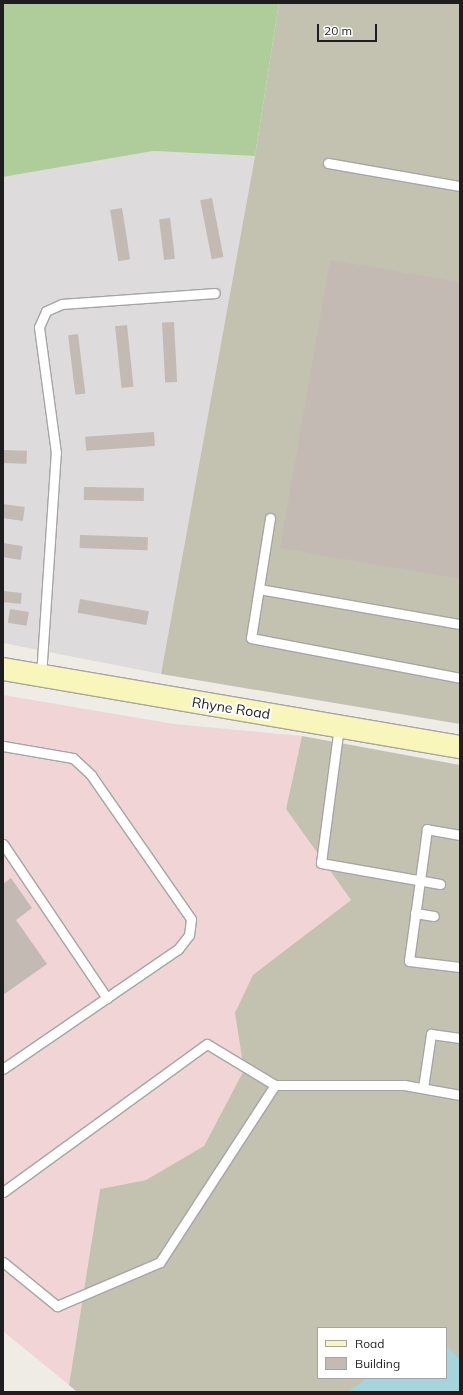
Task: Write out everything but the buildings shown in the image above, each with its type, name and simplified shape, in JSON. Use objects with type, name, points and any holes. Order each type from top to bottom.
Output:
[{"type":"street","name":"Rhyne Road","points":[[3,669],[460,746]]},
{"type":"lane","points":[[328,163],[460,186]]},
{"type":"lane","points":[[41,676],[56,454],[39,327],[46,311],[62,304],[215,293]]},
{"type":"lane","points":[[270,518],[251,638],[460,678]]},
{"type":"lane","points":[[259,589],[460,624]]},
{"type":"lane","points":[[339,726],[321,864],[420,882],[440,884]]},
{"type":"lane","points":[[3,746],[73,758],[91,775],[191,919],[189,935],[178,949],[3,1069]]},
{"type":"lane","points":[[460,835],[427,829],[409,961],[460,966]]},
{"type":"lane","points":[[3,844],[107,998]]},
{"type":"lane","points":[[416,913],[434,916]]},
{"type":"lane","points":[[423,1088],[431,1034],[460,1038]]},
{"type":"lane","points":[[3,1192],[207,1044],[275,1085],[345,1083],[404,1085],[460,1095]]},
{"type":"lane","points":[[3,1262],[57,1306],[160,1262],[275,1085]]},
{"type":"shaded area","points":[[279,3],[460,3],[460,724],[161,674],[255,156]]},
{"type":"shaded area","points":[[153,151],[255,156],[161,674],[3,643],[3,177]]},
{"type":"shaded area","points":[[3,695],[174,724],[302,736],[286,809],[351,900],[253,976],[244,1070],[204,1146],[146,1180],[100,1189],[69,1385],[3,1331]]},
{"type":"shaded area","points":[[302,736],[460,765],[460,1392],[77,1392],[69,1385],[100,1189],[146,1180],[204,1146],[244,1070],[235,1013],[253,975],[351,900],[286,809]]},
{"type":"green space","points":[[3,3],[279,3],[255,156],[153,151],[3,177]]},
{"type":"water","points":[[447,1346],[460,1360],[460,1392],[348,1392],[366,1379],[447,1379]]}]
